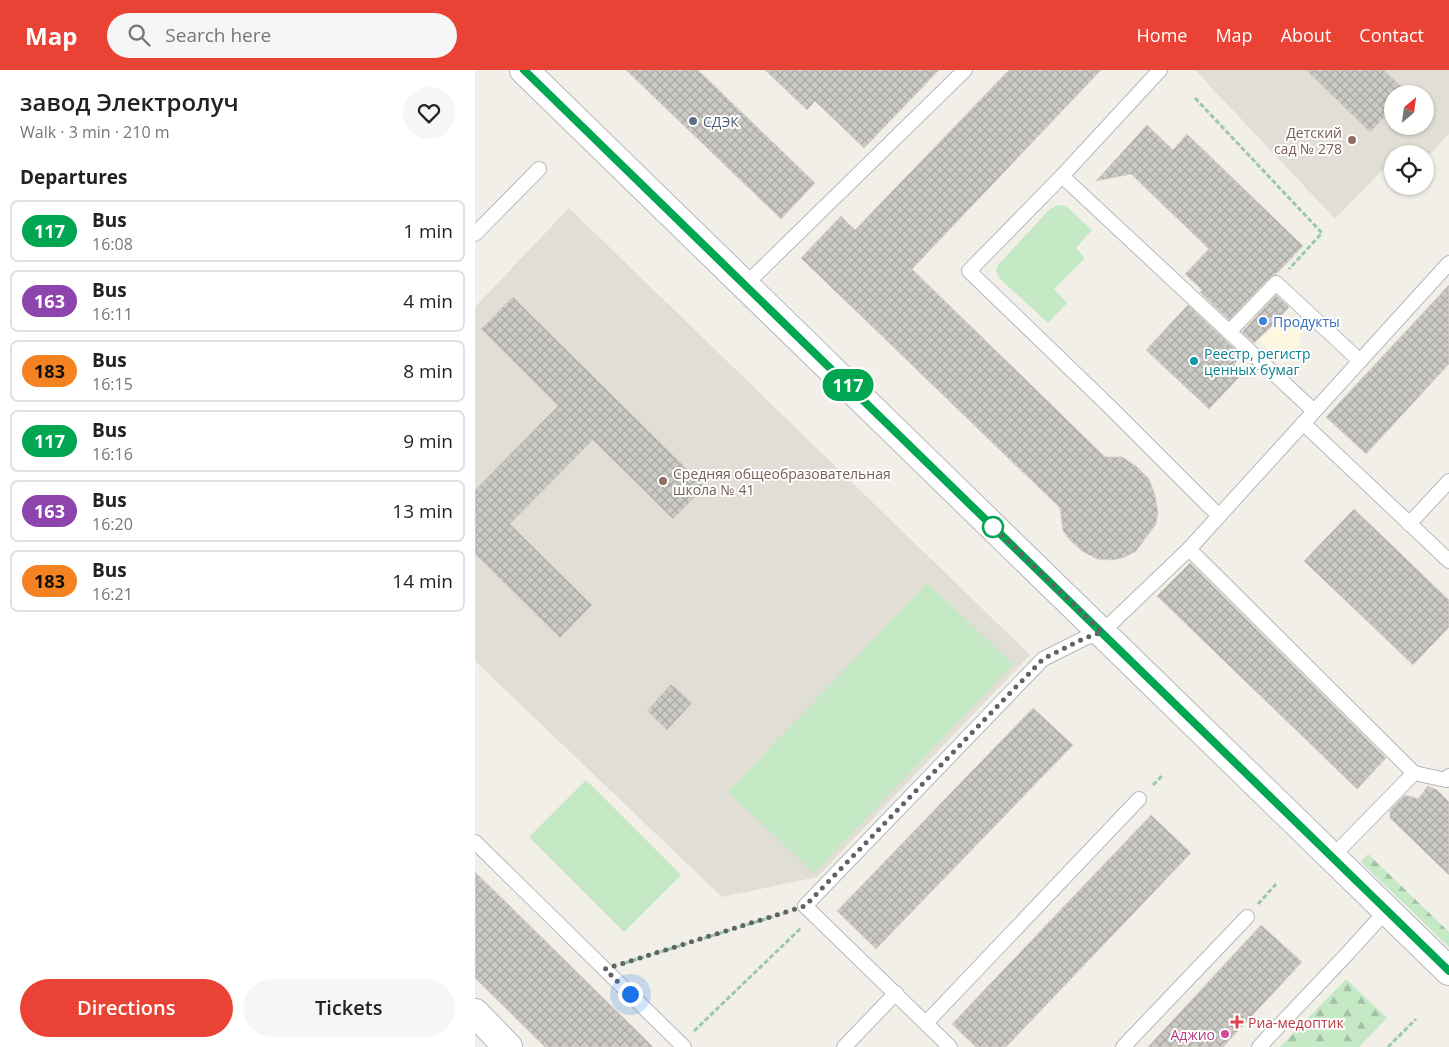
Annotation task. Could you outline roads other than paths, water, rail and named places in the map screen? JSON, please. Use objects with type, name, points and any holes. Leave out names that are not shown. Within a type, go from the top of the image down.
[{"type":"street","points":[[524,70],[1449,971]]},
{"type":"street","points":[[475,1013],[508,1047]]},
{"type":"lane","points":[[745,285],[965,70]]},
{"type":"lane","points":[[1160,70],[1062,176],[969,271],[1111,408],[1219,516]]},
{"type":"lane","points":[[475,234],[539,169]]},
{"type":"lane","points":[[1062,176],[1314,411]]},
{"type":"lane","points":[[950,1047],[810,911],[1043,659],[1085,638],[1102,632],[1189,549],[1449,263]]},
{"type":"lane","points":[[1229,332],[1275,283],[1359,361]]},
{"type":"lane","points":[[1303,423],[1449,562]]},
{"type":"lane","points":[[1409,524],[1449,482]]},
{"type":"lane","points":[[1189,549],[1415,772],[1446,780],[1449,776]]},
{"type":"lane","points":[[1333,857],[1415,772]]},
{"type":"lane","points":[[926,1023],[1139,798]]},
{"type":"lane","points":[[475,842],[682,1045]]},
{"type":"lane","points":[[1259,1047],[1387,910]]},
{"type":"lane","points":[[1123,1047],[1247,917]]},
{"type":"lane","points":[[843,1047],[896,993]]},
{"type":"place","name":"СДЭК","points":[[693,121]]},
{"type":"place","name":"Детский сад № 278","points":[[1352,140]]},
{"type":"place","name":"Продукты","points":[[1263,321]]},
{"type":"place","name":"Реестр, регистр ценных бумаг","points":[[1194,361]]},
{"type":"place","name":"Средняя общеобразовательная школа № 41","points":[[663,481]]},
{"type":"place","name":"Риа-медоптик","points":[[1237,1022]]},
{"type":"place","name":"Аджио","points":[[1225,1034]]}]
